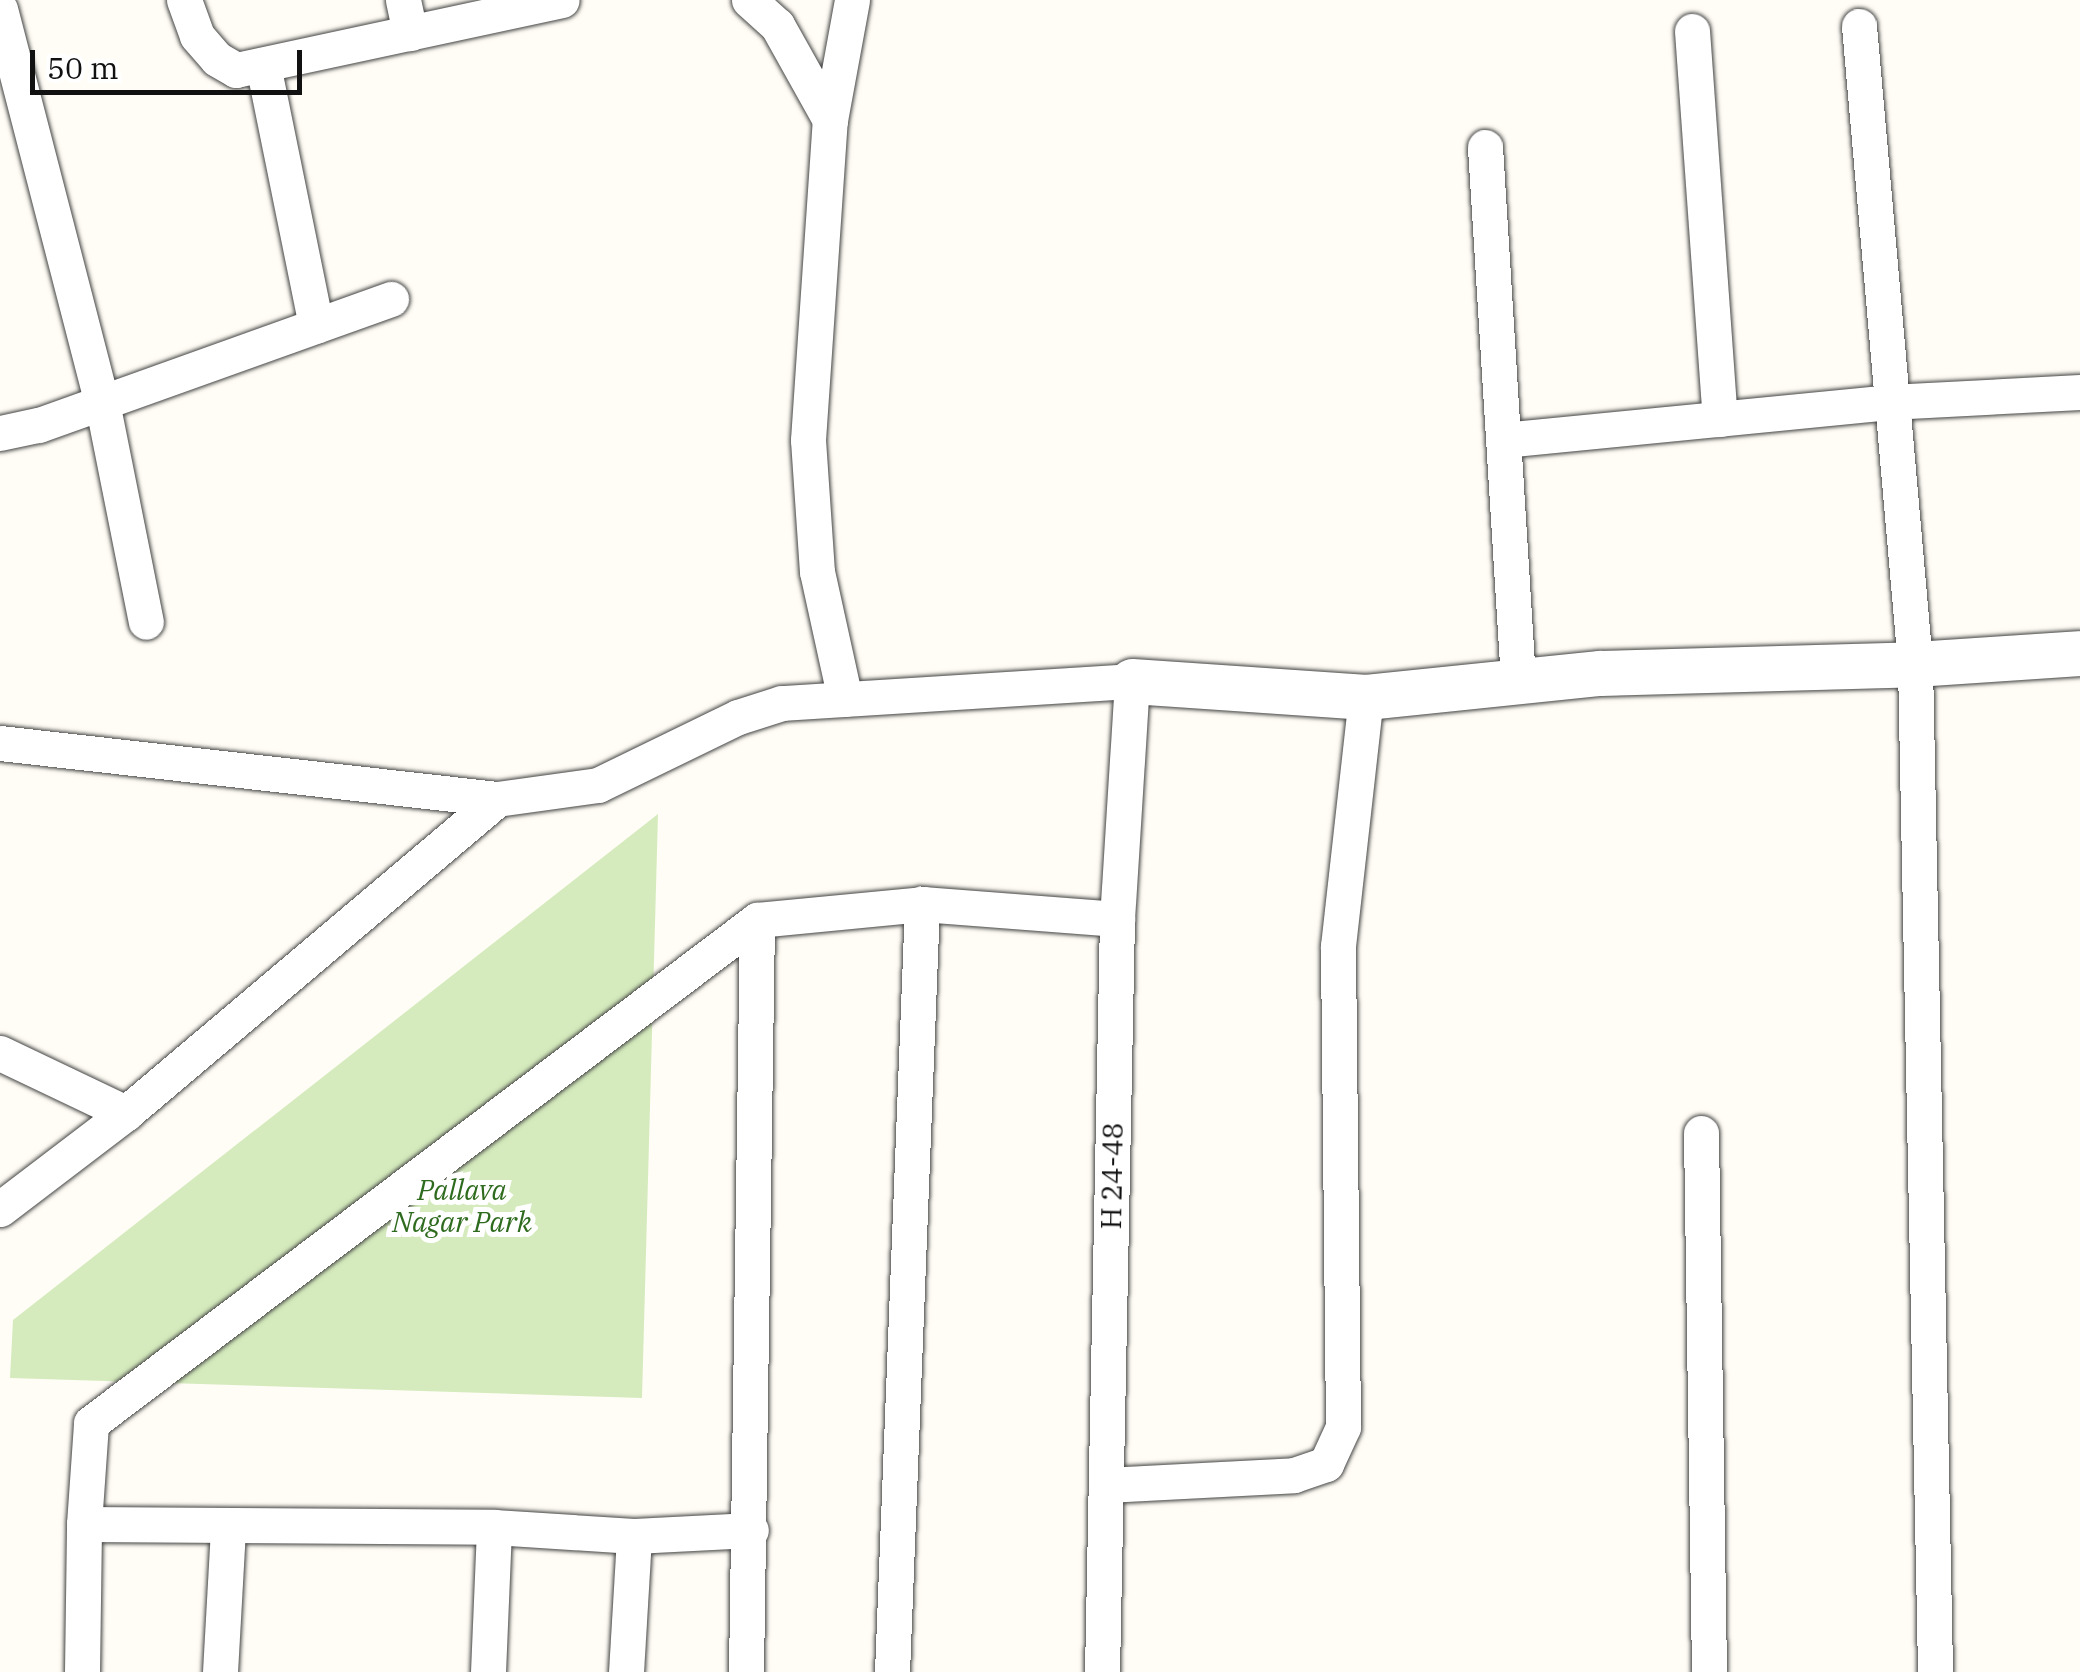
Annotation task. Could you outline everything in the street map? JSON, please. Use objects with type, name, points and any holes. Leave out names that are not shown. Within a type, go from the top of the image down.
[{"type":"street","points":[[184,0],[198,36],[217,60],[236,70],[264,65],[406,16],[562,0]]},
{"type":"street","points":[[748,0],[777,25],[830,120]]},
{"type":"street","points":[[846,699],[817,572],[808,440],[830,120],[852,0]]},
{"type":"street","points":[[0,9],[102,402],[146,622]]},
{"type":"street","points":[[1858,26],[1914,664],[1935,1672]]},
{"type":"street","points":[[1692,31],[1720,419]]},
{"type":"street","points":[[264,65],[316,326]]},
{"type":"street","points":[[1485,147],[1518,682]]},
{"type":"street","points":[[0,433],[102,402],[391,299]]},
{"type":"street","points":[[1503,440],[1889,402],[2080,392]]},
{"type":"street","points":[[0,743],[497,800],[598,785],[738,717],[782,702],[1132,681],[1366,697],[1638,672],[1914,664],[2080,653]]},
{"type":"street","name":"H 24-48","points":[[1102,1672],[1117,919],[1132,681]]},
{"type":"street","points":[[1106,1485],[1294,1475],[1326,1464],[1343,1427],[1338,946],[1366,697]]},
{"type":"street","points":[[0,1209],[126,1113],[497,800]]},
{"type":"street","points":[[82,1672],[84,1524],[91,1422],[758,920],[922,904],[1117,919]]},
{"type":"street","points":[[892,1672],[922,904]]},
{"type":"street","points":[[746,1672],[758,920]]},
{"type":"street","points":[[0,1053],[126,1113]]},
{"type":"street","points":[[1701,1133],[1708,1672]]},
{"type":"street","points":[[84,1524],[494,1527],[634,1536],[750,1530]]},
{"type":"street","points":[[488,1672],[494,1527]]},
{"type":"street","points":[[220,1672],[228,1528]]},
{"type":"street","points":[[626,1672],[634,1536]]},
{"type":"green space","name":"Pallava Nagar Park","points":[[658,814],[642,1398],[10,1378],[13,1320]]}]
